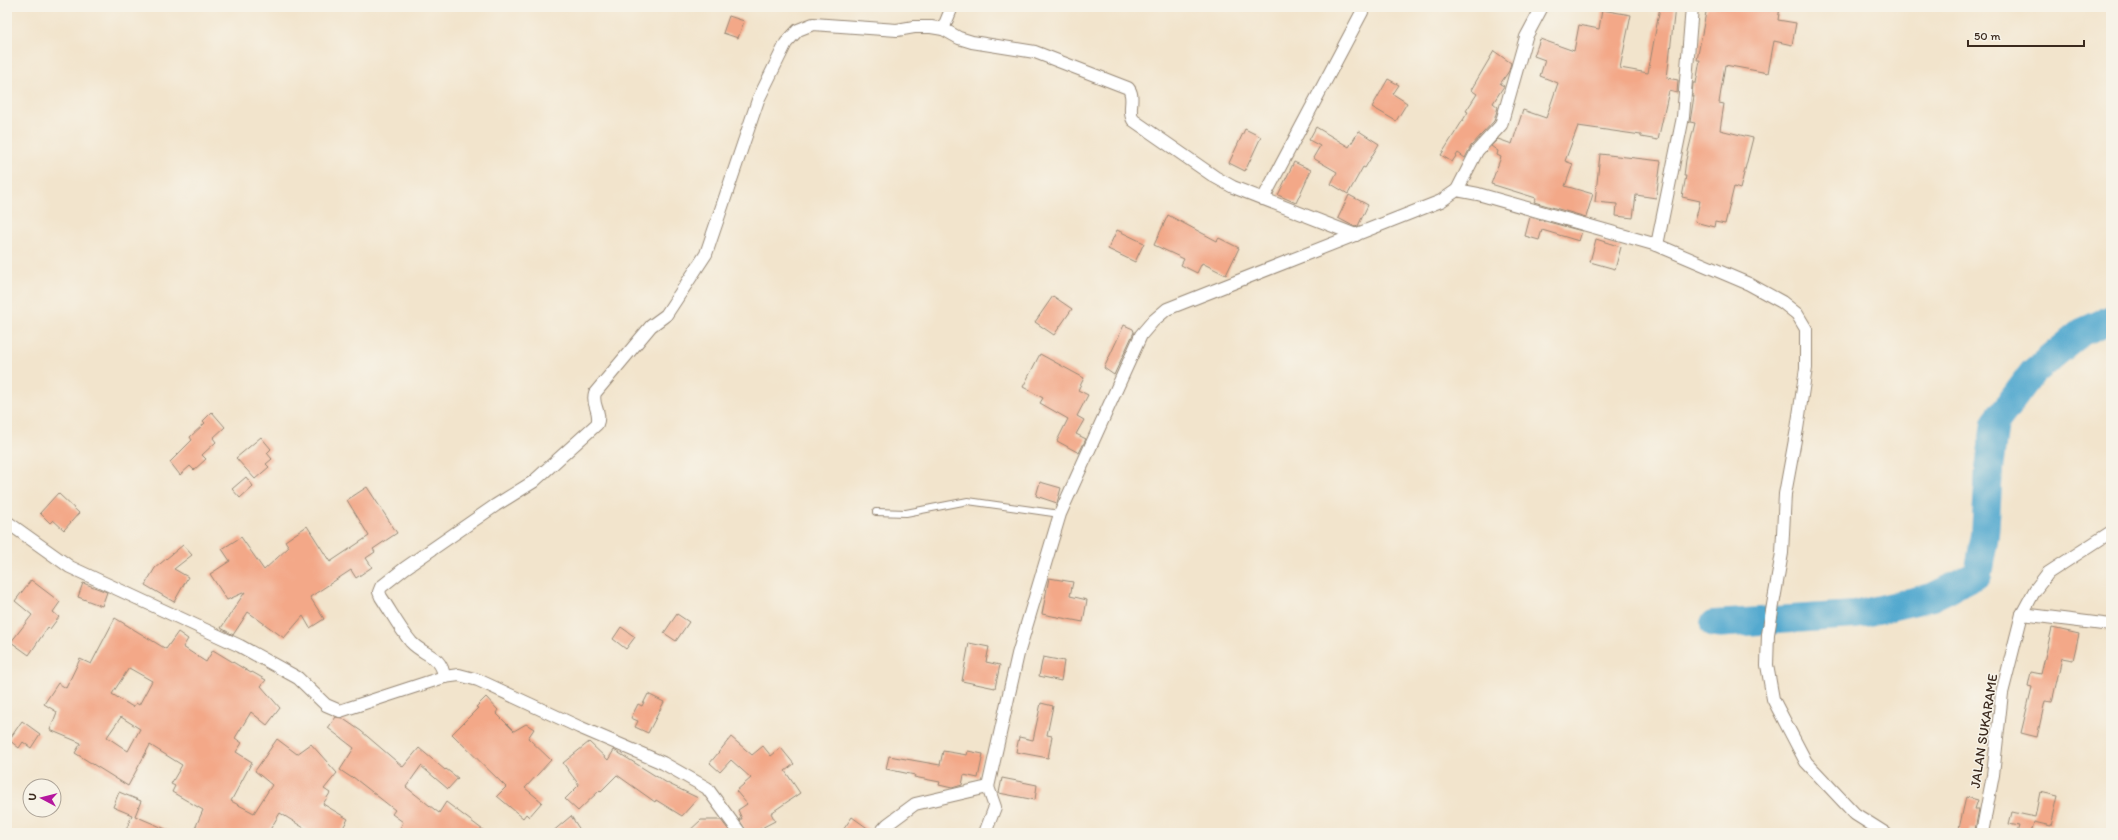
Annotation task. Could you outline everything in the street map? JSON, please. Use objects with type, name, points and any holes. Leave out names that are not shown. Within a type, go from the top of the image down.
[{"type":"street","points":[[944,29],[952,7]]},
{"type":"street","points":[[985,833],[995,807],[988,787],[1018,654],[1060,514],[1142,334],[1153,321],[1167,309],[1441,201],[1457,190],[1477,151],[1501,125],[1526,37],[1542,7]]},
{"type":"street","points":[[1657,245],[1683,116],[1692,7]]},
{"type":"street","points":[[1262,199],[1362,12]]},
{"type":"street","points":[[444,677],[444,669],[439,662],[411,642],[381,597],[380,589],[405,568],[496,505],[533,482],[597,424],[599,417],[593,401],[595,393],[651,326],[666,315],[706,254],[758,100],[792,35],[806,26],[813,24],[897,30],[924,26],[944,29],[959,38],[972,42],[1040,54],[1125,86],[1131,92],[1131,114],[1135,122],[1215,177],[1233,187],[1262,199],[1356,235]]},
{"type":"street","points":[[1457,190],[1478,194],[1657,245],[1749,284],[1769,295],[1797,314],[1806,329],[1806,368],[1798,429],[1785,494],[1782,553],[1768,634],[1767,664],[1773,699],[1806,762],[1855,814],[1885,833]]},
{"type":"street","points":[[7,522],[70,567],[240,646],[298,678],[326,705],[340,711],[444,677],[459,675],[478,680],[578,727],[663,762],[707,788],[740,833]]},
{"type":"street","name":"JALAN SUKARAME","points":[[1982,833],[1993,775],[2002,693],[2022,614],[2035,590],[2048,573],[2111,532]]},
{"type":"street","points":[[2022,614],[2111,626]]},
{"type":"street","points":[[880,833],[888,824],[915,804],[988,787]]},
{"type":"lane","points":[[876,512],[906,512],[968,501],[1060,514]]},
{"type":"building","points":[[1660,7],[1675,7],[1667,78],[1678,80],[1677,93],[1669,91],[1658,140],[1641,137],[1641,135],[1578,126],[1565,161],[1573,164],[1565,186],[1593,194],[1586,217],[1534,202],[1536,198],[1491,184],[1501,157],[1497,155],[1498,151],[1491,146],[1498,139],[1512,144],[1523,110],[1546,118],[1558,83],[1540,76],[1545,60],[1534,56],[1540,39],[1574,51],[1579,25],[1599,29],[1602,10],[1631,15],[1620,68],[1648,73]]},
{"type":"building","points":[[1707,7],[1780,7],[1778,20],[1796,23],[1792,45],[1774,41],[1768,73],[1725,65],[1719,103],[1724,104],[1720,130],[1753,138],[1740,189],[1734,187],[1725,224],[1715,222],[1714,227],[1695,222],[1700,201],[1682,197],[1686,176],[1684,176],[1686,160],[1695,123],[1690,122],[1694,96],[1692,96],[1693,83],[1696,83],[1700,60],[1697,60]]},
{"type":"building","points":[[729,16],[744,21],[738,38],[723,33]]},
{"type":"building","points":[[1494,51],[1511,63],[1509,71],[1500,84],[1504,86],[1493,103],[1498,107],[1494,121],[1471,146],[1465,158],[1458,153],[1452,162],[1441,155],[1468,112],[1466,111],[1477,94],[1471,90]]},
{"type":"building","points":[[1388,79],[1399,85],[1393,94],[1407,103],[1396,121],[1372,107]]},
{"type":"building","points":[[1316,127],[1349,147],[1359,131],[1379,144],[1365,168],[1363,167],[1348,194],[1331,184],[1337,172],[1313,158],[1320,146],[1309,140]]},
{"type":"building","points":[[1245,129],[1261,137],[1245,171],[1229,163]]},
{"type":"building","points":[[1600,154],[1661,161],[1656,198],[1636,195],[1633,218],[1616,216],[1617,204],[1595,202]]},
{"type":"building","points":[[1294,162],[1311,170],[1296,203],[1278,195]]},
{"type":"building","points":[[1349,195],[1368,205],[1358,226],[1355,227],[1338,218]]},
{"type":"building","points":[[1168,215],[1217,241],[1219,238],[1239,248],[1226,275],[1202,263],[1197,273],[1181,265],[1184,259],[1154,245]]},
{"type":"building","points":[[1530,217],[1582,231],[1579,241],[1542,230],[1539,240],[1525,236]]},
{"type":"building","points":[[1117,230],[1144,243],[1135,262],[1108,249]]},
{"type":"building","points":[[1596,239],[1621,247],[1615,269],[1590,262]]},
{"type":"building","points":[[1053,296],[1072,309],[1054,335],[1035,322]]},
{"type":"building","points":[[1124,325],[1133,329],[1134,332],[1114,375],[1104,368]]},
{"type":"building","points":[[1040,354],[1084,378],[1078,390],[1088,395],[1077,416],[1084,420],[1076,434],[1086,439],[1079,453],[1057,441],[1068,419],[1040,403],[1043,398],[1023,387]]},
{"type":"building","points":[[212,412],[225,427],[213,438],[216,442],[202,455],[206,459],[194,470],[190,466],[180,475],[170,462],[192,440],[190,437],[205,423],[203,421]]},
{"type":"building","points":[[261,437],[271,449],[267,453],[272,459],[266,464],[269,467],[255,479],[236,458]]},
{"type":"building","points":[[246,477],[253,486],[240,498],[232,489]]},
{"type":"building","points":[[1040,482],[1061,488],[1057,503],[1036,496]]},
{"type":"building","points":[[367,487],[397,533],[373,549],[375,552],[366,558],[372,567],[356,578],[351,570],[310,597],[324,619],[310,628],[303,616],[284,638],[248,612],[233,635],[221,628],[245,592],[227,600],[210,574],[230,561],[222,549],[241,537],[264,570],[289,547],[285,541],[307,526],[330,562],[369,536],[347,500]]},
{"type":"building","points":[[58,493],[79,513],[64,530],[53,520],[50,523],[40,513]]},
{"type":"building","points":[[183,545],[192,555],[174,569],[188,577],[174,602],[145,585],[155,568]]},
{"type":"building","points":[[1049,578],[1073,582],[1070,596],[1087,600],[1083,622],[1042,614]]},
{"type":"building","points":[[31,580],[60,602],[53,612],[59,617],[50,629],[48,627],[29,655],[11,642],[32,615],[15,601]]},
{"type":"building","points":[[83,583],[107,592],[102,606],[78,597]]},
{"type":"building","points":[[677,614],[689,622],[676,641],[664,633]]},
{"type":"building","points":[[115,618],[166,649],[178,632],[188,639],[183,647],[206,662],[213,650],[251,673],[252,672],[266,680],[261,686],[280,708],[267,725],[251,712],[235,738],[242,743],[236,752],[252,762],[231,801],[254,813],[272,785],[255,771],[277,739],[297,754],[311,744],[337,773],[324,789],[330,793],[323,804],[348,819],[340,833],[312,833],[280,813],[268,833],[193,833],[203,810],[172,792],[175,786],[171,784],[182,765],[150,745],[128,786],[75,753],[81,743],[50,730],[57,712],[44,704],[58,683],[66,688],[80,659],[91,664]],"holes":[[[129,668],[152,681],[139,705],[136,703],[133,707],[112,694]],[[121,717],[140,729],[128,751],[107,737]]]},
{"type":"building","points":[[621,627],[635,637],[626,649],[613,639]]},
{"type":"building","points":[[2052,628],[2079,634],[2073,660],[2062,658],[2052,702],[2045,701],[2037,737],[2021,733],[2032,687],[2028,686],[2031,672],[2041,674]]},
{"type":"building","points":[[969,643],[989,647],[986,662],[1000,665],[995,688],[962,681]]},
{"type":"building","points":[[1043,657],[1064,661],[1061,681],[1039,676]]},
{"type":"building","points":[[648,694],[664,702],[648,733],[635,727],[638,721],[631,718],[638,704],[642,706]]},
{"type":"building","points":[[486,697],[498,710],[496,713],[514,731],[526,724],[534,729],[528,738],[551,760],[525,788],[542,802],[529,817],[526,814],[523,818],[497,796],[506,787],[452,734],[478,708],[476,707]]},
{"type":"building","points":[[1041,703],[1053,706],[1047,735],[1052,736],[1048,758],[1016,752],[1019,737],[1033,740]]},
{"type":"building","points":[[336,717],[342,718],[361,731],[403,767],[419,748],[445,770],[446,769],[458,778],[448,789],[421,766],[406,787],[439,813],[446,802],[487,833],[398,833],[403,822],[392,814],[395,810],[353,777],[352,778],[340,770],[354,748],[328,728]]},
{"type":"building","points":[[22,721],[40,734],[31,748],[23,742],[19,748],[9,740]]},
{"type":"building","points":[[731,737],[752,755],[763,746],[771,756],[781,748],[794,764],[785,771],[800,793],[771,813],[775,821],[752,833],[747,833],[739,819],[742,819],[738,810],[747,804],[736,791],[751,778],[731,760],[720,772],[710,763]]},
{"type":"building","points":[[589,742],[608,760],[614,750],[667,783],[698,798],[682,816],[656,800],[655,802],[617,775],[578,811],[565,799],[579,785],[563,763]]},
{"type":"building","points":[[943,751],[967,755],[968,751],[983,754],[978,778],[964,775],[962,785],[952,788],[939,785],[940,782],[914,777],[915,775],[886,769],[889,756],[940,765]]},
{"type":"building","points":[[1002,778],[1037,785],[1035,800],[999,793]]},
{"type":"building","points":[[119,792],[141,801],[135,816],[175,833],[125,833],[132,815],[113,807]]},
{"type":"building","points":[[2040,792],[2058,796],[2051,826],[2034,822],[2031,833],[2017,833],[2019,826],[2009,824],[2012,812],[2035,817]]},
{"type":"building","points":[[1966,797],[1978,800],[1975,809],[1979,809],[1975,830],[1971,829],[1970,833],[1958,833]]},
{"type":"building","points":[[571,816],[582,833],[551,833]]},
{"type":"building","points":[[852,817],[873,832],[873,833],[841,833]]},
{"type":"building","points":[[701,820],[721,820],[731,833],[687,833]]},
{"type":"waterway","points":[[1714,624],[1855,615],[1932,597],[1978,574],[1985,535],[1989,469],[1995,423],[2033,372],[2082,332],[2111,319]]}]
